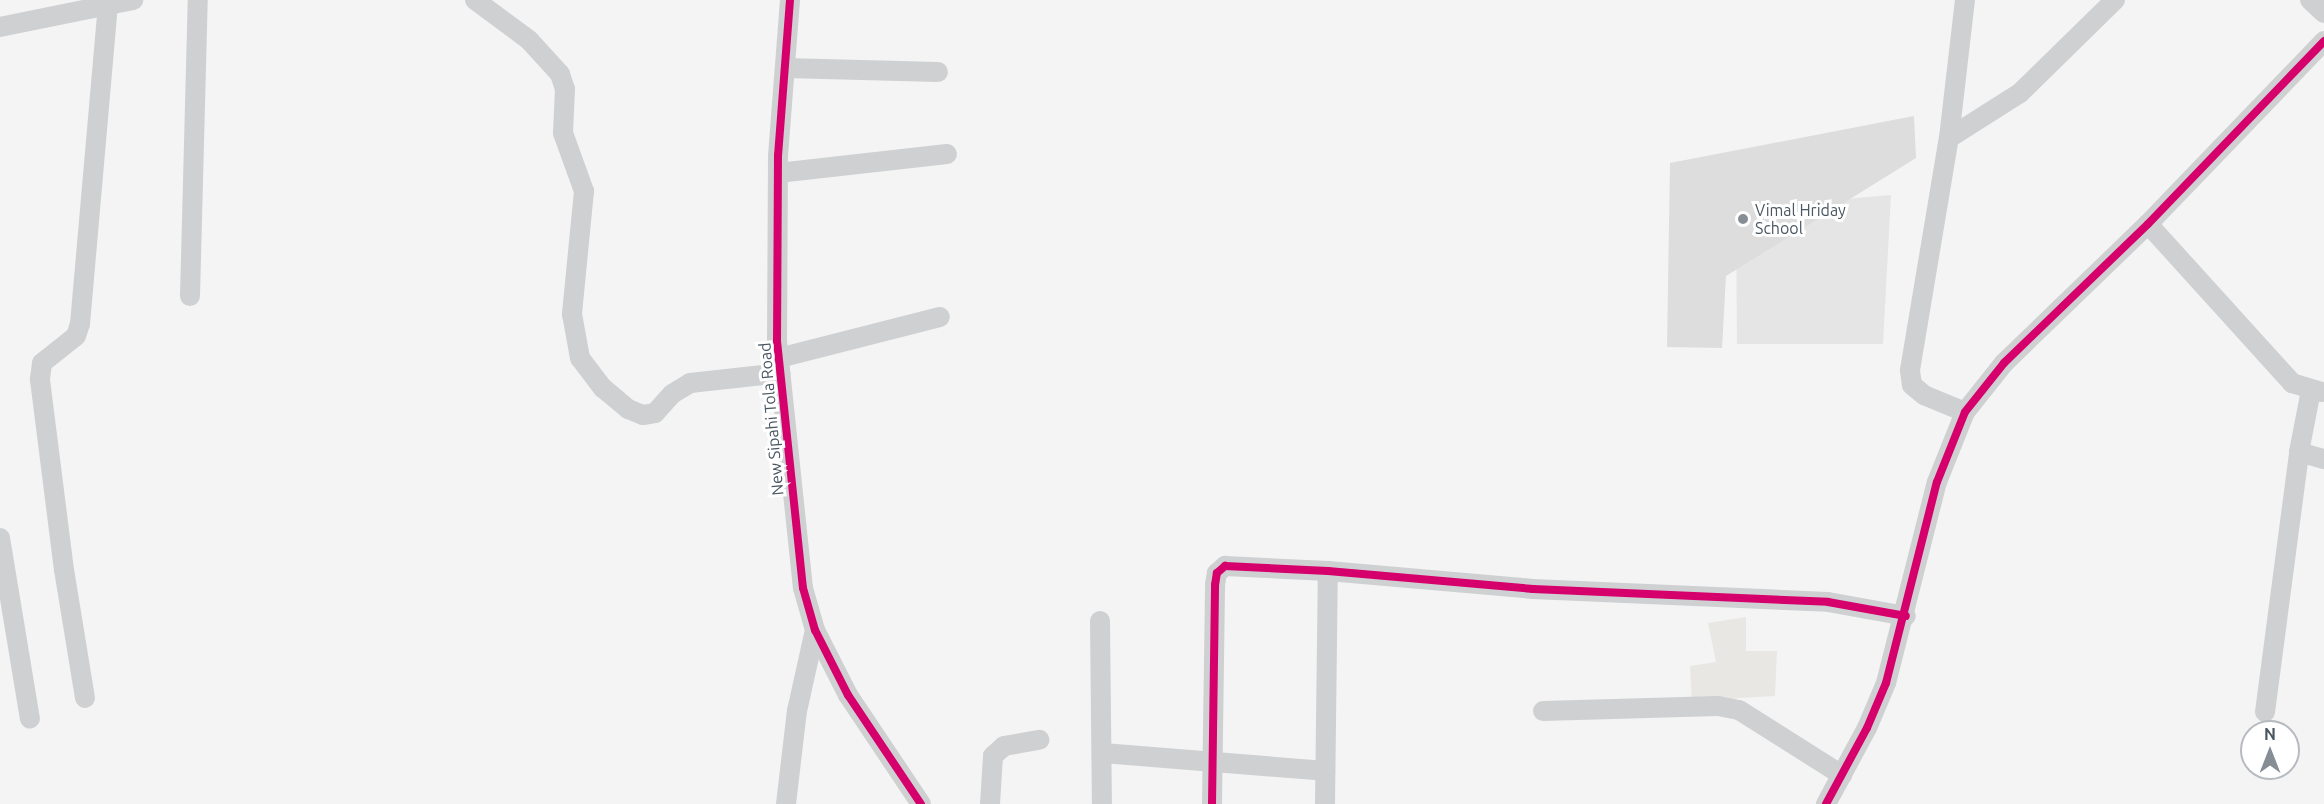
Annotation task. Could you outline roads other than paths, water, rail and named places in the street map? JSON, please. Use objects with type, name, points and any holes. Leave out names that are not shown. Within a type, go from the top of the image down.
[{"type":"street","points":[[0,27],[133,0]]},
{"type":"street","points":[[190,296],[198,0]]},
{"type":"street","points":[[475,0],[529,40],[560,74],[565,89],[563,133],[584,191],[572,314],[580,358],[603,388],[628,409],[643,414],[655,413],[672,394],[690,383],[779,365],[940,317]]},
{"type":"street","name":"New Sipahi Tola Road","points":[[790,0],[778,173],[779,365],[794,527],[803,588],[815,630],[848,695],[921,804]]},
{"type":"street","points":[[1965,0],[1949,138],[1910,370],[1912,385],[1924,395],[1965,412]]},
{"type":"street","points":[[1949,138],[2020,93],[2115,0]]},
{"type":"street","points":[[2310,0],[2324,14]]},
{"type":"street","points":[[85,698],[40,379],[42,363],[76,336],[80,324],[108,6]]},
{"type":"street","points":[[1826,804],[1886,684],[1906,616],[1938,482],[1965,412],[2004,363],[2148,224],[2324,41]]},
{"type":"street","points":[[785,68],[939,72]]},
{"type":"street","points":[[778,173],[947,154]]},
{"type":"street","points":[[2148,224],[2292,383],[2318,391],[2299,452],[2265,712]]},
{"type":"street","points":[[2299,452],[2324,459]]},
{"type":"street","points":[[0,538],[30,719]]},
{"type":"street","points":[[1212,804],[1216,573],[1225,566],[1328,571],[1533,589],[1828,602],[1906,616]]},
{"type":"street","points":[[1325,804],[1328,571]]},
{"type":"street","points":[[1100,621],[1102,804]]},
{"type":"street","points":[[786,804],[797,711],[815,630]]},
{"type":"street","points":[[1543,711],[1718,706],[1739,710],[1842,775]]},
{"type":"street","points":[[990,804],[993,756],[1004,746],[1039,740]]},
{"type":"street","points":[[1103,753],[1325,771]]},
{"type":"place","name":"Vimal Hriday School","points":[[1743,219]]}]
